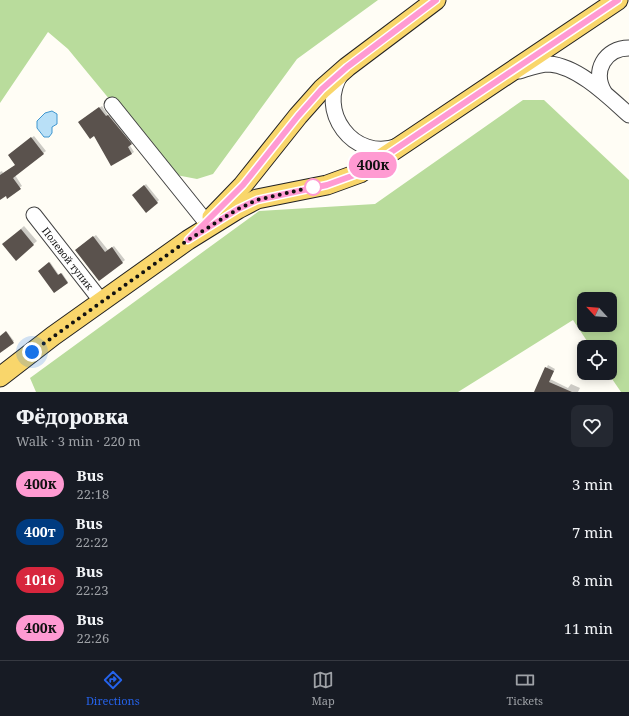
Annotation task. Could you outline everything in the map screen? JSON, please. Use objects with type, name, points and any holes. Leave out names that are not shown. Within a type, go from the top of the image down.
[{"type":"main road","points":[[188,240],[243,185],[298,116],[322,89],[347,67],[436,0]]},
{"type":"main road","points":[[0,377],[188,240],[238,209],[257,200],[327,185],[360,173],[407,143],[618,0]]},
{"type":"street","points":[[604,92],[599,76],[604,60],[613,52],[629,48]]},
{"type":"street","points":[[509,74],[537,65],[550,64],[572,71],[604,92],[629,115]]},
{"type":"street","points":[[347,67],[337,81],[333,97],[335,114],[342,129],[354,141],[369,148],[386,149],[407,143]]},
{"type":"street","points":[[112,105],[206,222]]},
{"type":"street","name":"Полевой тупик","points":[[34,215],[102,302]]},
{"type":"green space","points":[[0,0],[378,0],[297,59],[213,174],[197,179],[171,174],[68,49],[48,32],[0,103]]},
{"type":"green space","points":[[523,100],[544,100],[629,180],[629,392],[621,392],[613,380],[617,380],[617,340],[586,340],[581,332],[617,332],[617,292],[577,292],[577,326],[573,320],[458,392],[36,392],[30,378],[259,211],[375,204]]},
{"type":"water","points":[[52,111],[57,114],[57,124],[52,127],[52,133],[49,137],[44,137],[37,128],[37,121],[45,113]]},
{"type":"building","points":[[99,107],[106,116],[108,115],[132,144],[128,147],[132,154],[111,166],[94,136],[90,139],[78,122]]},
{"type":"building","points":[[31,137],[44,154],[13,178],[21,189],[7,199],[6,196],[0,200],[0,175],[15,165],[8,155]]},
{"type":"building","points":[[144,185],[158,203],[146,213],[132,195]]},
{"type":"building","points":[[21,229],[34,245],[16,261],[2,244]]},
{"type":"building","points":[[93,236],[105,252],[112,247],[123,263],[99,281],[75,250]]},
{"type":"building","points":[[49,262],[58,275],[61,273],[68,283],[54,293],[38,271]]},
{"type":"building","points":[[6,331],[14,343],[0,353],[0,336]]},
{"type":"building","points":[[545,367],[554,371],[549,382],[572,392],[534,392]]},
{"type":"bus line","name":"400к","points":[[436,0],[347,67],[322,89],[298,116],[243,185],[188,240],[238,209],[257,200],[278,194],[327,185],[360,173],[407,143],[618,0]]},
{"type":"route","points":[[32,352],[188,240],[238,209],[257,200],[313,187]]}]
